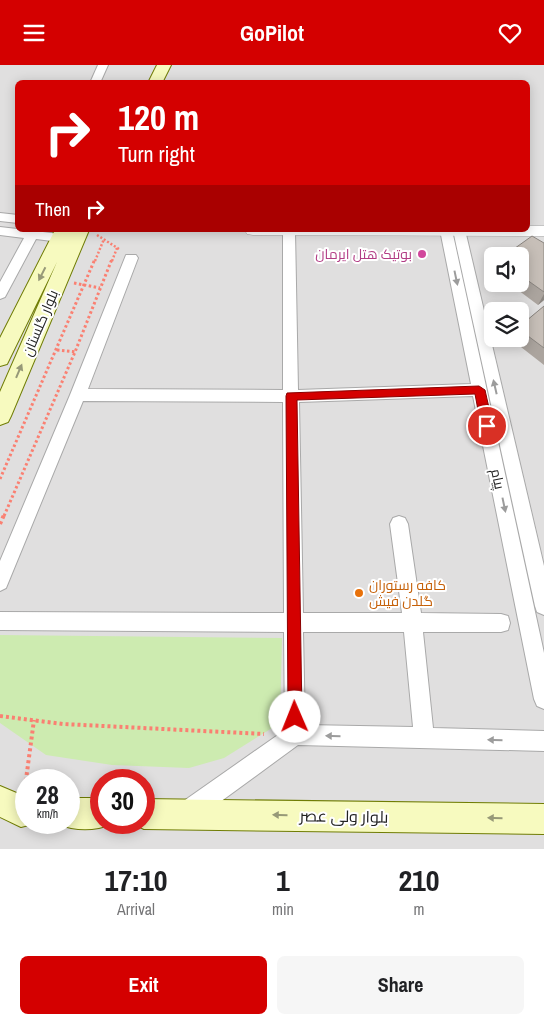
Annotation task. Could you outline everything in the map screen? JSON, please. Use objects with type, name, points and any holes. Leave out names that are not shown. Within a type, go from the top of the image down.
[{"type":"main road","points":[[156,80],[164,65]]},
{"type":"main road","name":"بلوار گلستان","points":[[0,416],[79,232]]},
{"type":"main road","name":"بلوار گلستان","points":[[0,358],[62,234]]},
{"type":"main road","name":"بلوار ولی عصر","points":[[155,814],[544,819]]},
{"type":"street","points":[[96,80],[103,65]]},
{"type":"street","points":[[0,217],[15,219]]},
{"type":"street","points":[[0,231],[32,235],[62,234]]},
{"type":"street","points":[[530,231],[544,231]]},
{"type":"street","points":[[289,232],[295,735]]},
{"type":"street","name":"پیام","points":[[446,232],[544,699]]},
{"type":"street","name":"پیام","points":[[460,232],[538,551],[544,606]]},
{"type":"street","points":[[0,294],[32,235]]},
{"type":"street","points":[[0,582],[78,395],[130,258]]},
{"type":"street","points":[[78,395],[291,396],[479,390]]},
{"type":"street","points":[[399,524],[413,623],[424,738]]},
{"type":"street","points":[[514,552],[538,551]]},
{"type":"street","points":[[0,621],[501,623]]},
{"type":"street","points":[[184,814],[295,735],[544,741]]},
{"type":"path","points":[[93,232],[130,258]]},
{"type":"path","points":[[0,479],[104,239]]},
{"type":"path","points":[[0,524],[75,352],[117,248]]},
{"type":"path","points":[[58,281],[118,292]]},
{"type":"path","points":[[56,350],[94,354]]},
{"type":"path","points":[[0,716],[63,724],[295,735]]},
{"type":"path","points":[[24,769],[34,720]]},
{"type":"shaded area","points":[[0,65],[544,65],[544,849],[0,849]]},
{"type":"green space","points":[[0,635],[282,638],[280,723],[224,758],[189,768],[112,765],[46,755],[0,723]]},
{"type":"building","points":[[532,236],[544,243],[544,292],[529,281],[529,247],[517,247]]},
{"type":"building","points":[[544,306],[544,348],[529,337],[529,318]]},
{"type":"place","name":"بوتیک هتل ایرمان","points":[[422,254]]},
{"type":"place","name":"کافه رستوران گلدن فیش","points":[[359,593]]},
{"type":"route","points":[[295,717],[291,396],[479,390],[487,426]]}]
